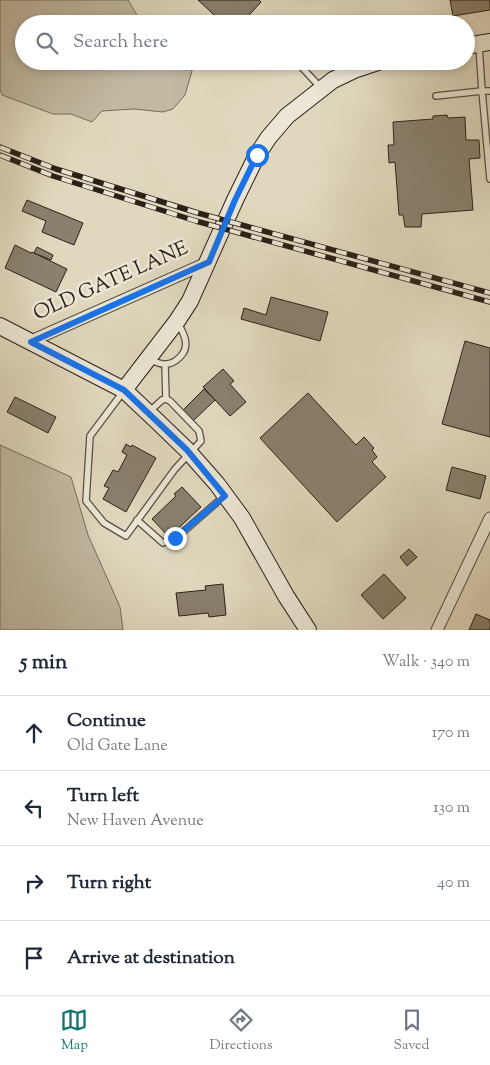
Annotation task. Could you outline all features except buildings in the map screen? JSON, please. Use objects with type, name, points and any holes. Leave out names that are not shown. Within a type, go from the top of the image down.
[{"type":"main road","name":"OLD GATE LANE","points":[[124,390],[190,302],[257,155],[287,116],[332,80],[354,70]]},
{"type":"main road","points":[[0,326],[124,390],[148,412],[189,453],[242,518],[286,596],[308,630]]},
{"type":"street","name":"OLD GATE LANE","points":[[31,342],[209,262]]},
{"type":"street","points":[[437,630],[490,518]]},
{"type":"lane","points":[[478,44],[490,179]]},
{"type":"lane","points":[[303,70],[321,88]]},
{"type":"lane","points":[[436,96],[490,90]]},
{"type":"lane","points":[[148,359],[166,365],[176,361],[183,354],[187,344],[177,321]]},
{"type":"lane","points":[[124,390],[90,436],[86,501],[104,523],[126,536],[175,469],[201,441],[201,435],[166,398],[166,365]]},
{"type":"lane","points":[[148,412],[166,398]]},
{"type":"lane","points":[[137,520],[163,543],[181,534],[225,496]]},
{"type":"shaded area","points":[[0,0],[128,0],[137,15],[15,15],[15,70],[192,71],[185,95],[173,109],[163,112],[134,109],[102,111],[92,122],[71,114],[53,114],[2,95],[0,89]]},
{"type":"shaded area","points":[[0,445],[71,477],[88,535],[120,607],[123,630],[0,630]]},
{"type":"railway","points":[[0,147],[56,169],[198,213],[490,293]]},
{"type":"railway","points":[[0,155],[53,176],[196,221],[490,302]]},
{"type":"route","points":[[175,538],[192,526],[225,496],[217,484],[187,450],[124,390],[31,342],[209,262],[235,200],[257,155]]}]
